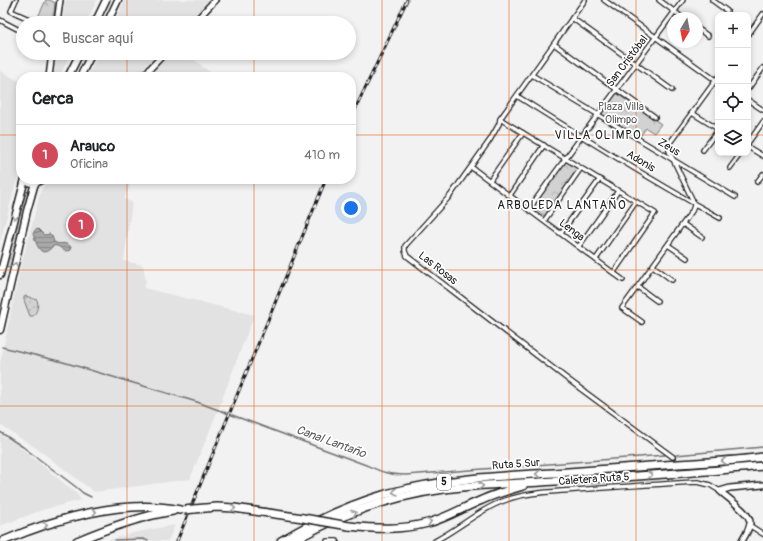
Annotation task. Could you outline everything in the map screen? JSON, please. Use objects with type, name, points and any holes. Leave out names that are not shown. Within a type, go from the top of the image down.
[{"type":"highway","name":"Ruta 5 Sur","points":[[281,541],[314,522],[352,506],[390,493],[427,485],[508,476],[763,457]]},
{"type":"highway","name":"Ruta 5 Sur","points":[[293,541],[342,517],[369,507],[412,495],[443,489],[763,466]]},
{"type":"highway","points":[[77,541],[102,531],[151,516],[182,510],[217,507],[234,508],[349,526],[386,529],[401,528],[420,525],[447,516],[492,496],[541,482]]},
{"type":"highway","points":[[3,541],[54,522],[101,511],[154,507],[182,510]]},
{"type":"main road","points":[[98,16],[106,0]]},
{"type":"main road","points":[[110,16],[118,0]]},
{"type":"main road","points":[[70,72],[76,60]]},
{"type":"main road","points":[[82,72],[88,60]]},
{"type":"main road","points":[[12,279],[0,276],[24,184]]},
{"type":"main road","points":[[0,330],[34,184]]},
{"type":"street","points":[[16,0],[11,11],[22,16]]},
{"type":"street","points":[[58,16],[60,0]]},
{"type":"street","points":[[200,16],[215,0]]},
{"type":"street","name":"Las Rosas","points":[[585,0],[500,119],[495,133],[471,167],[450,196],[405,246],[405,251],[407,256],[560,374],[673,457]]},
{"type":"street","points":[[604,0],[715,79]]},
{"type":"street","points":[[659,0],[675,12]]},
{"type":"street","name":"San Cristóbal","points":[[675,12],[683,0]]},
{"type":"street","points":[[712,0],[727,11]]},
{"type":"street","points":[[751,31],[763,15]]},
{"type":"street","points":[[572,18],[672,90]]},
{"type":"street","points":[[0,20],[16,28]]},
{"type":"street","name":"San Cristóbal","points":[[529,209],[565,158],[667,23]]},
{"type":"street","points":[[703,32],[708,36]]},
{"type":"street","points":[[554,44],[655,117]]},
{"type":"street","points":[[50,72],[51,60]]},
{"type":"street","points":[[147,72],[158,60]]},
{"type":"street","points":[[751,85],[763,68]]},
{"type":"street","name":"Zeus","points":[[532,75],[735,197]]},
{"type":"street","points":[[642,322],[622,308],[692,211],[694,204],[669,151],[669,144],[715,83]]},
{"type":"street","name":"Adonis","points":[[517,96],[694,204],[720,218]]},
{"type":"street","points":[[751,102],[763,110]]},
{"type":"street","points":[[692,113],[715,127]]},
{"type":"street","points":[[500,119],[655,213],[614,272]]},
{"type":"street","points":[[751,139],[763,122]]},
{"type":"street","points":[[490,180],[524,133]]},
{"type":"street","points":[[703,150],[715,133]]},
{"type":"street","points":[[510,195],[544,145]]},
{"type":"street","points":[[751,149],[763,156]]},
{"type":"street","points":[[730,168],[739,156]]},
{"type":"street","name":"Lenga","points":[[471,167],[623,280]]},
{"type":"street","points":[[544,221],[581,168]]},
{"type":"street","points":[[757,182],[763,174]]},
{"type":"street","points":[[561,233],[600,179]]},
{"type":"street","points":[[579,246],[618,191]]},
{"type":"street","points":[[596,259],[636,202]]},
{"type":"street","points":[[683,224],[702,237]]},
{"type":"street","points":[[668,245],[687,258]]},
{"type":"street","points":[[653,266],[672,280]]},
{"type":"street","points":[[638,287],[657,301]]},
{"type":"street","name":"Caletera Ruta 5","points":[[435,541],[450,533],[492,505],[513,497],[698,482],[710,485],[720,491]]},
{"type":"street","points":[[720,491],[730,488],[763,485]]},
{"type":"street","points":[[720,491],[746,513],[750,519],[742,541]]},
{"type":"street","points":[[749,525],[763,534]]},
{"type":"street","points":[[327,541],[337,541]]},
{"type":"shaded area","points":[[65,0],[97,0],[89,16],[63,16]]},
{"type":"shaded area","points":[[125,0],[210,0],[195,16],[117,16]]},
{"type":"shaded area","points":[[56,60],[68,60],[62,72],[55,72]]},
{"type":"shaded area","points":[[96,60],[195,60],[210,72],[90,72]]},
{"type":"shaded area","points":[[0,71],[16,79],[16,183],[0,242]]},
{"type":"shaded area","points":[[45,184],[131,184],[124,199],[132,202],[124,261],[143,265],[146,282],[144,288],[254,315],[190,479],[94,492],[39,450],[0,425],[0,363],[20,269],[41,190]]},
{"type":"shaded area","points":[[38,229],[44,235],[50,234],[54,242],[69,245],[71,247],[70,250],[65,251],[58,246],[53,246],[45,252],[42,251],[33,234],[35,230]]},
{"type":"shaded area","points":[[0,435],[15,443],[76,493],[81,500],[42,510],[0,526]]},
{"type":"shaded area","points":[[175,525],[168,541],[106,541],[137,532]]},
{"type":"green space","points":[[46,0],[50,0],[55,3],[54,16],[38,16]]},
{"type":"green space","name":"Plaza Villa Olimpo","points":[[616,93],[661,124],[654,133],[646,128],[639,138],[600,115]]},
{"type":"green space","points":[[565,160],[578,168],[546,217],[532,207]]},
{"type":"green space","points":[[27,191],[28,194],[11,265],[7,268],[6,266],[14,231],[25,192]]},
{"type":"green space","points":[[26,296],[37,300],[38,304],[36,313],[33,316],[30,316],[24,300],[24,297]]},
{"type":"waterway","name":"Canal Lantaño","points":[[2,347],[63,362],[197,402],[390,474],[406,475],[665,455]]},
{"type":"waterway","points":[[0,432],[23,447],[83,493],[91,497]]},
{"type":"waterway","name":"Canal Lantaño","points":[[676,455],[763,447]]},
{"type":"waterway","points":[[115,540],[143,539],[148,541]]},
{"type":"railway","points":[[356,107],[407,0]]},
{"type":"railway","points":[[177,541],[324,184]]},
{"type":"place","name":"Arauco","points":[[81,225]]},
{"type":"district","name":"VILLA OLIMPO","points":[[598,135]]},
{"type":"district","name":"ARBOLEDA LANTAÑO","points":[[562,205]]}]
